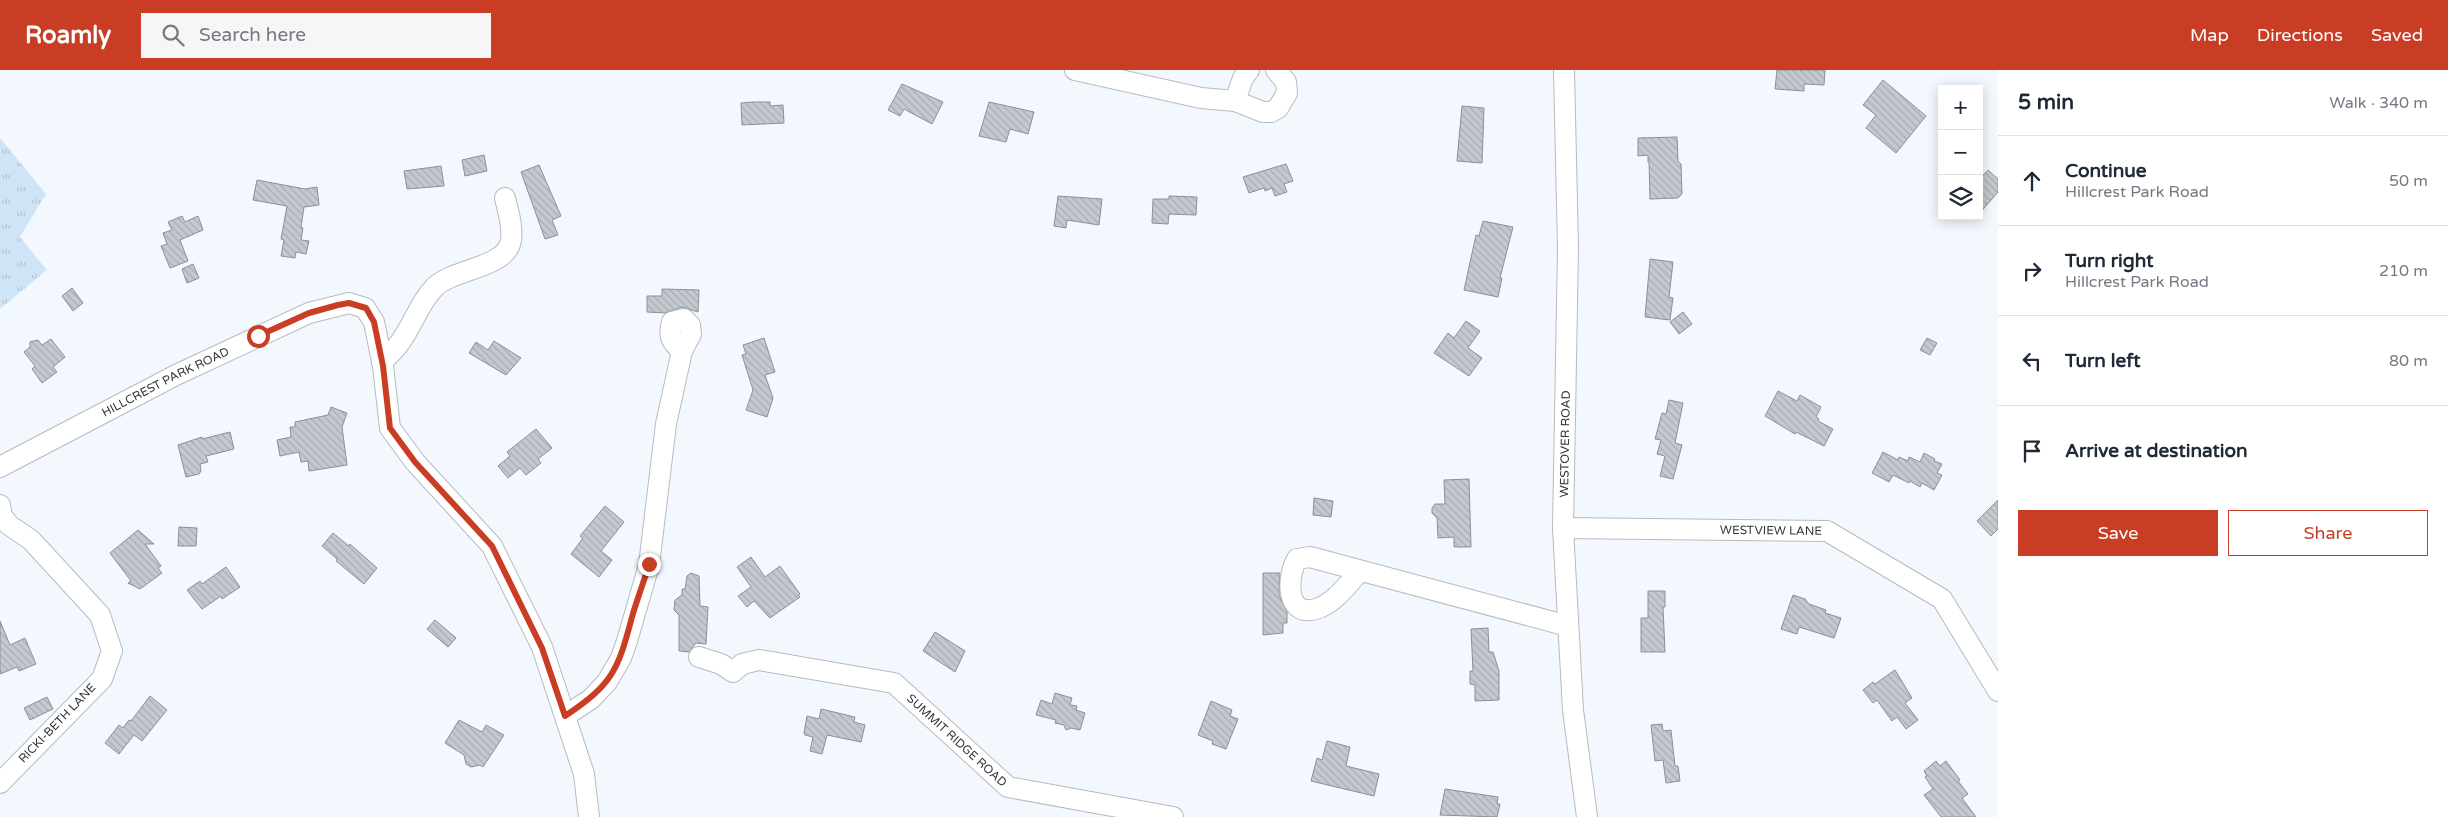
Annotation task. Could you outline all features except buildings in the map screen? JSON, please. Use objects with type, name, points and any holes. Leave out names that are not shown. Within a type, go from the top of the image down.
[{"type":"street","points":[[1075,70],[1201,98],[1235,101],[1263,112],[1271,112],[1278,108],[1287,93],[1286,82],[1276,70]]},
{"type":"street","points":[[1235,101],[1243,78],[1249,70]]},
{"type":"street","name":"WESTOVER ROAD","points":[[1564,70],[1568,248],[1563,528],[1573,710],[1587,817]]},
{"type":"street","points":[[382,362],[399,344],[432,289],[444,279],[500,258],[508,248],[511,240],[511,225],[505,198]]},
{"type":"street","name":"HILLCREST PARK ROAD","points":[[0,467],[176,375],[309,313],[349,303],[366,308],[374,322],[382,362],[390,428],[415,462],[492,546],[542,648],[584,774],[589,817]]},
{"type":"street","points":[[565,716],[591,699],[607,682],[621,658],[627,641],[649,564],[666,424],[682,350]]},
{"type":"street","name":"RICKI-BETH LANE","points":[[0,506],[2,516],[9,525],[31,540],[100,615],[112,651],[102,678],[0,783]]},
{"type":"street","name":"WESTVIEW LANE","points":[[1563,528],[1827,531],[1942,599],[1998,691]]},
{"type":"street","points":[[1360,571],[1568,626]]},
{"type":"street","name":"SUMMIT RIDGE ROAD","points":[[699,657],[721,664],[733,672],[750,661],[802,666],[894,683],[1008,787],[1102,811],[1173,817]]},
{"type":"green space","points":[[0,138],[46,194],[20,237],[47,270],[0,309]]},
{"type":"route","points":[[258,336],[309,313],[338,305],[349,303],[366,308],[374,322],[383,366],[390,428],[415,462],[492,546],[542,648],[565,716],[591,699],[607,682],[621,658],[649,564]]}]
